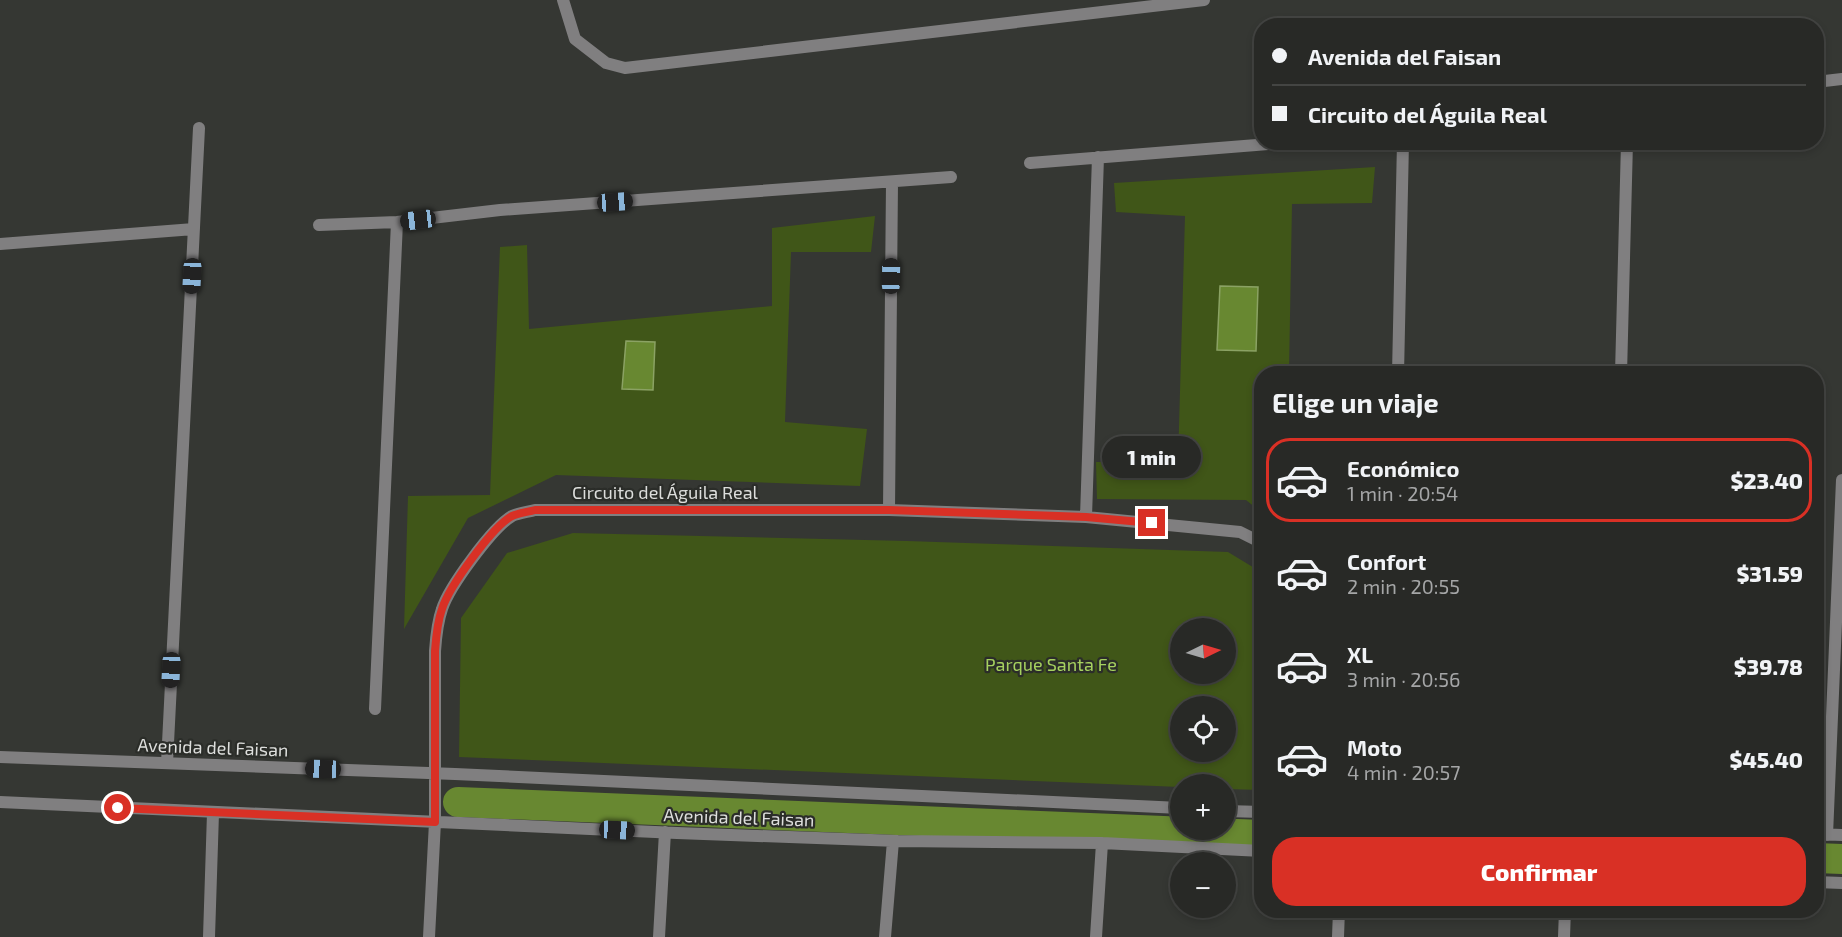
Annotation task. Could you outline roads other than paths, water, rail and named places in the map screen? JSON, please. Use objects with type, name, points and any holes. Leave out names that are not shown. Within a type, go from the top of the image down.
[{"type":"street","points":[[563,0],[575,39],[606,63],[625,68],[1204,0]]},
{"type":"street","points":[[1824,81],[1842,79]]},
{"type":"street","points":[[167,763],[199,128]]},
{"type":"street","points":[[1030,163],[1254,145]]},
{"type":"street","points":[[1398,366],[1403,150]]},
{"type":"street","points":[[1621,366],[1627,150]]},
{"type":"street","points":[[1086,517],[1098,156]]},
{"type":"street","points":[[319,225],[397,222],[500,210],[951,177]]},
{"type":"street","points":[[889,510],[892,183]]},
{"type":"street","points":[[375,709],[397,222]]},
{"type":"street","points":[[0,244],[194,229]]},
{"type":"street","points":[[1824,800],[1842,480]]},
{"type":"street","name":"Circuito del Águila Real","points":[[429,937],[435,822],[436,628],[442,607],[464,570],[493,534],[512,516],[535,510],[889,510],[1086,517],[1240,532],[1254,539]]},
{"type":"street","name":"Avenida del Faisan","points":[[0,757],[434,773],[1170,808]]},
{"type":"street","name":"Avenida del Faisan","points":[[0,802],[893,841],[1102,843],[1254,851]]},
{"type":"street","points":[[1236,811],[1254,812]]},
{"type":"street","points":[[209,937],[213,813]]},
{"type":"street","points":[[659,937],[664,832]]},
{"type":"street","points":[[1824,835],[1842,835]]},
{"type":"street","points":[[885,937],[893,841]]},
{"type":"street","points":[[1096,937],[1102,843]]},
{"type":"street","points":[[1824,882],[1842,883]]},
{"type":"street","points":[[1338,937],[1339,918]]},
{"type":"street","points":[[1564,937],[1565,918]]},
{"type":"waterway","points":[[458,802],[1254,835]]},
{"type":"waterway","points":[[1824,858],[1842,859]]},
{"type":"park label","name":"Parque Santa Fe","points":[[1051,664]]}]
